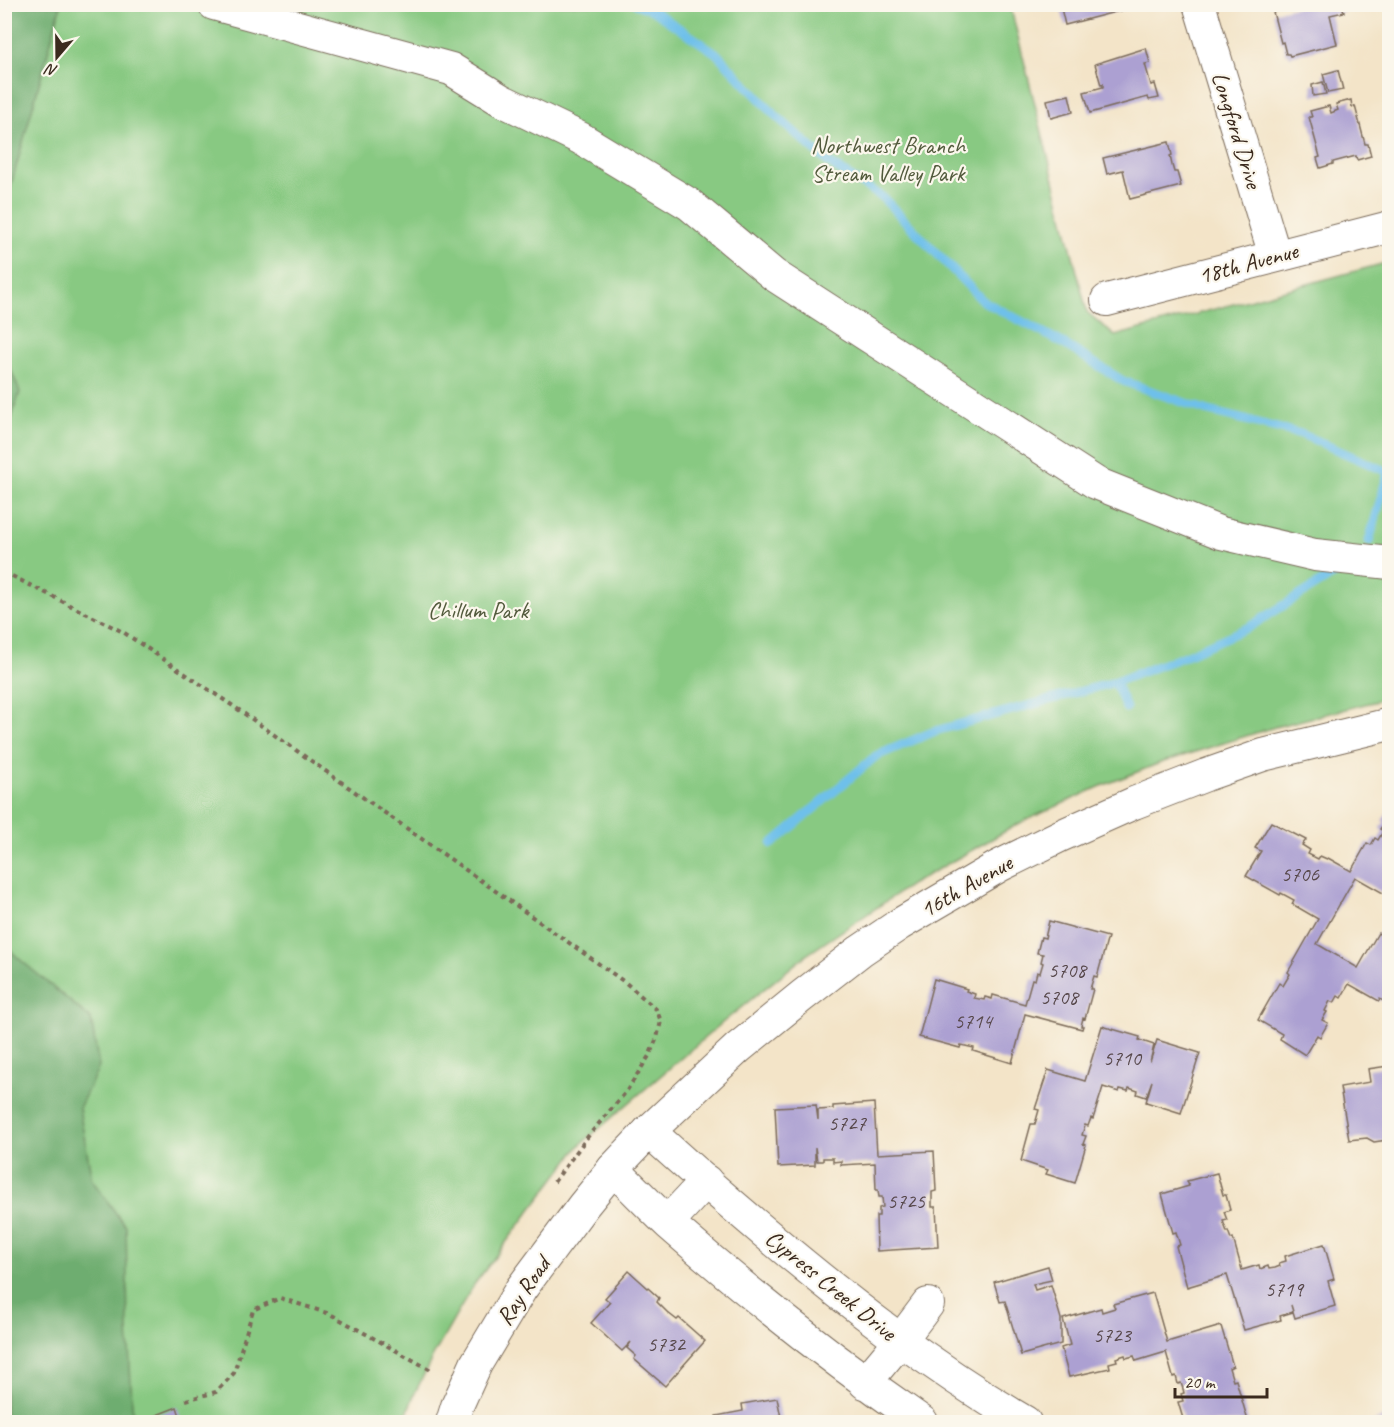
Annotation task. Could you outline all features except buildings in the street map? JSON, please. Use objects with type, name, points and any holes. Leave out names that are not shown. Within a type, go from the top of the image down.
[{"type":"street","points":[[214,4],[451,69],[501,100],[580,138],[689,204],[774,275],[1096,483],[1221,533],[1315,555],[1389,562]]},
{"type":"street","name":"Longford Drive","points":[[1199,4],[1275,256]]},
{"type":"street","name":"18th Avenue","points":[[1107,300],[1389,227]]},
{"type":"street","name":"16th Avenue","points":[[613,1169],[649,1131],[738,1048],[824,979],[900,924],[999,866],[1059,836],[1139,815],[1206,775],[1263,755],[1389,724]]},
{"type":"street","name":"Cypress Creek Drive","points":[[649,1131],[823,1282],[900,1341],[984,1398],[1025,1422]]},
{"type":"street","points":[[613,1169],[668,1222],[774,1314],[865,1383],[922,1422]]},
{"type":"street","name":"Ray Road","points":[[452,1422],[476,1364],[521,1289],[613,1169]]},
{"type":"street","points":[[668,1222],[706,1181]]},
{"type":"street","points":[[865,1383],[928,1304]]},
{"type":"path","points":[[4,572],[123,632],[239,710],[626,983],[656,1009],[661,1022],[649,1056],[626,1092],[589,1135],[554,1182]]},
{"type":"path","points":[[186,1400],[216,1392],[228,1380],[234,1373],[253,1310],[280,1298],[330,1314],[431,1370]]},
{"type":"green space","points":[[4,5],[61,5],[5,207]]},
{"type":"green space","name":"Chillum Park","points":[[5,5],[1010,5],[1087,312],[1115,336],[1389,262],[1389,698],[1275,727],[1160,763],[1099,787],[1020,823],[912,884],[805,956],[722,1023],[580,1145],[473,1286],[433,1356],[404,1422],[5,1422]]},
{"type":"green space","points":[[5,355],[20,392],[5,439]]},
{"type":"green space","points":[[4,945],[91,1019],[99,1067],[79,1108],[92,1180],[126,1227],[133,1422],[5,1422]]},
{"type":"waterway","points":[[636,4],[652,10],[716,53],[775,115],[829,163],[882,197],[983,301],[1059,341],[1123,381],[1205,410],[1301,434],[1390,473]]},
{"type":"waterway","points":[[1369,541],[1388,473]]},
{"type":"waterway","points":[[772,844],[876,756],[935,731],[1115,682],[1182,657],[1249,627],[1336,573]]},
{"type":"waterway","points":[[1115,682],[1126,708]]},
{"type":"park label","name":"Northwest Branch Stream Valley Park","points":[[888,159]]}]
